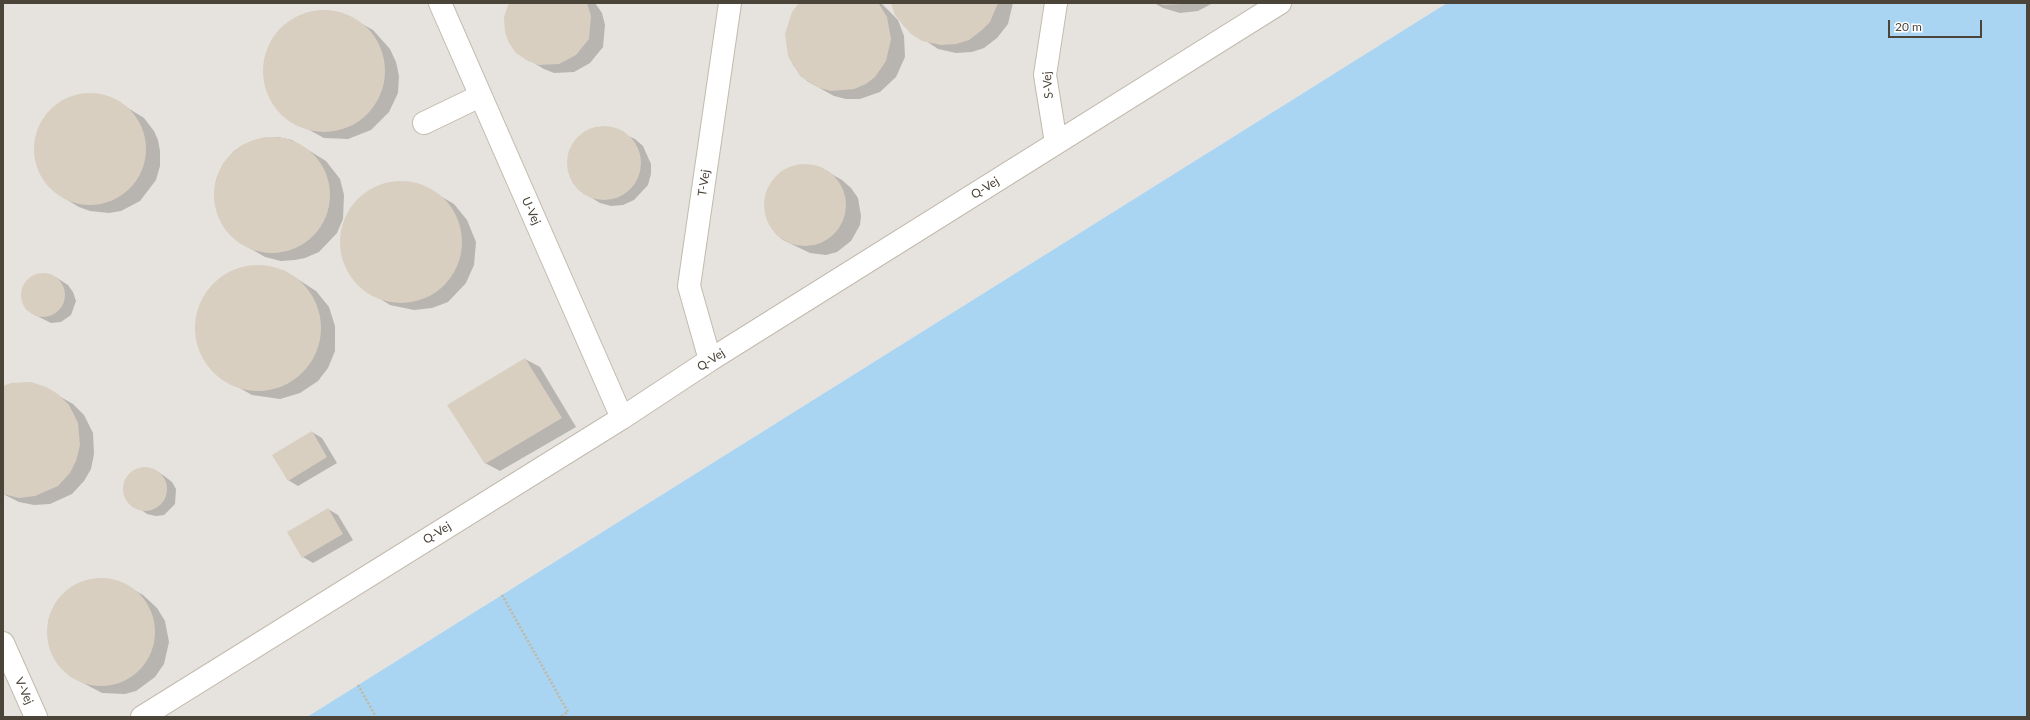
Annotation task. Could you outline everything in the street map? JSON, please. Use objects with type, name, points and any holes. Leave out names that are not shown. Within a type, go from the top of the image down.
[{"type":"lane","name":"U-Vej","points":[[440,3],[622,418]]},
{"type":"lane","name":"T-Vej","points":[[710,360],[689,286],[730,3]]},
{"type":"lane","name":"S-Vej","points":[[1056,3],[1045,75],[1056,143]]},
{"type":"lane","name":"Q-Vej","points":[[142,717],[622,418],[710,360],[1280,3]]},
{"type":"lane","points":[[424,123],[480,96]]},
{"type":"lane","name":"V-Vej","points":[[3,643],[36,717]]},
{"type":"path","points":[[502,595],[568,712],[560,717]]},
{"type":"path","points":[[358,685],[376,717]]},
{"type":"shaded area","points":[[3,3],[1447,3],[307,717],[3,717]]},
{"type":"water","points":[[1447,3],[2027,3],[2027,717],[307,717]]},
{"type":"building","points":[[509,3],[587,3],[591,16],[589,39],[576,55],[559,64],[539,65],[528,61],[516,53],[509,43],[505,32],[504,17]]},
{"type":"building","points":[[799,3],[879,4],[887,17],[891,39],[886,61],[875,77],[866,84],[854,89],[831,91],[819,88],[800,76],[788,56],[785,34],[792,12]]},
{"type":"building","points":[[891,3],[998,3],[990,22],[969,40],[956,44],[941,45],[922,41],[911,34],[895,15]]},
{"type":"building","points":[[1157,3],[1181,3],[1181,4],[1164,5]]},
{"type":"building","points":[[324,10],[347,15],[367,28],[380,48],[385,71],[380,94],[367,114],[347,127],[324,132],[301,127],[281,114],[268,94],[263,71],[268,48],[281,28],[301,15]]},
{"type":"building","points":[[90,93],[111,97],[130,109],[142,128],[146,149],[142,170],[130,189],[111,201],[90,205],[69,201],[50,189],[38,170],[34,149],[38,128],[50,109],[69,97]]},
{"type":"building","points":[[604,126],[625,132],[635,142],[641,163],[635,184],[625,194],[604,200],[583,194],[573,184],[567,163],[573,142],[583,132]]},
{"type":"building","points":[[272,137],[294,141],[304,146],[313,154],[321,163],[326,173],[330,195],[326,217],[321,227],[313,236],[304,244],[294,249],[272,253],[250,249],[240,244],[231,236],[223,227],[218,217],[214,195],[218,173],[223,163],[231,154],[240,146],[250,141]]},
{"type":"building","points":[[797,164],[813,164],[828,171],[839,182],[846,197],[846,213],[843,221],[834,234],[821,243],[813,246],[797,246],[782,239],[771,228],[764,213],[764,197],[771,182],[782,171]]},
{"type":"building","points":[[401,181],[424,186],[444,199],[457,219],[462,242],[457,265],[444,285],[424,298],[401,303],[378,298],[358,285],[345,265],[340,242],[345,219],[358,199],[378,186]]},
{"type":"building","points":[[264,265],[288,273],[298,279],[307,288],[316,304],[320,316],[320,340],[316,352],[307,368],[298,377],[282,386],[270,390],[252,391],[228,383],[218,377],[209,368],[200,352],[196,340],[195,322],[203,298],[209,288],[218,279],[234,270],[246,266]]},
{"type":"building","points":[[39,273],[47,273],[52,274],[59,279],[64,286],[64,304],[59,311],[52,316],[39,317],[31,314],[24,307],[21,299],[21,291],[24,283],[31,276]]},
{"type":"building","points":[[525,358],[562,418],[485,464],[447,405]]},
{"type":"building","points":[[31,382],[46,387],[58,394],[69,405],[78,423],[80,445],[76,461],[70,473],[58,486],[35,496],[19,498],[3,494],[3,386],[11,383]]},
{"type":"building","points":[[312,431],[327,457],[288,481],[272,455]]},
{"type":"building","points":[[141,467],[149,467],[161,473],[167,485],[167,493],[161,505],[149,511],[141,511],[129,505],[123,493],[123,485],[129,473]]},
{"type":"building","points":[[328,508],[343,534],[302,558],[287,532]]},
{"type":"building","points":[[101,578],[122,582],[139,594],[151,611],[155,632],[151,653],[139,670],[122,682],[101,686],[80,682],[63,670],[51,653],[47,632],[51,611],[63,594],[80,582]]}]
